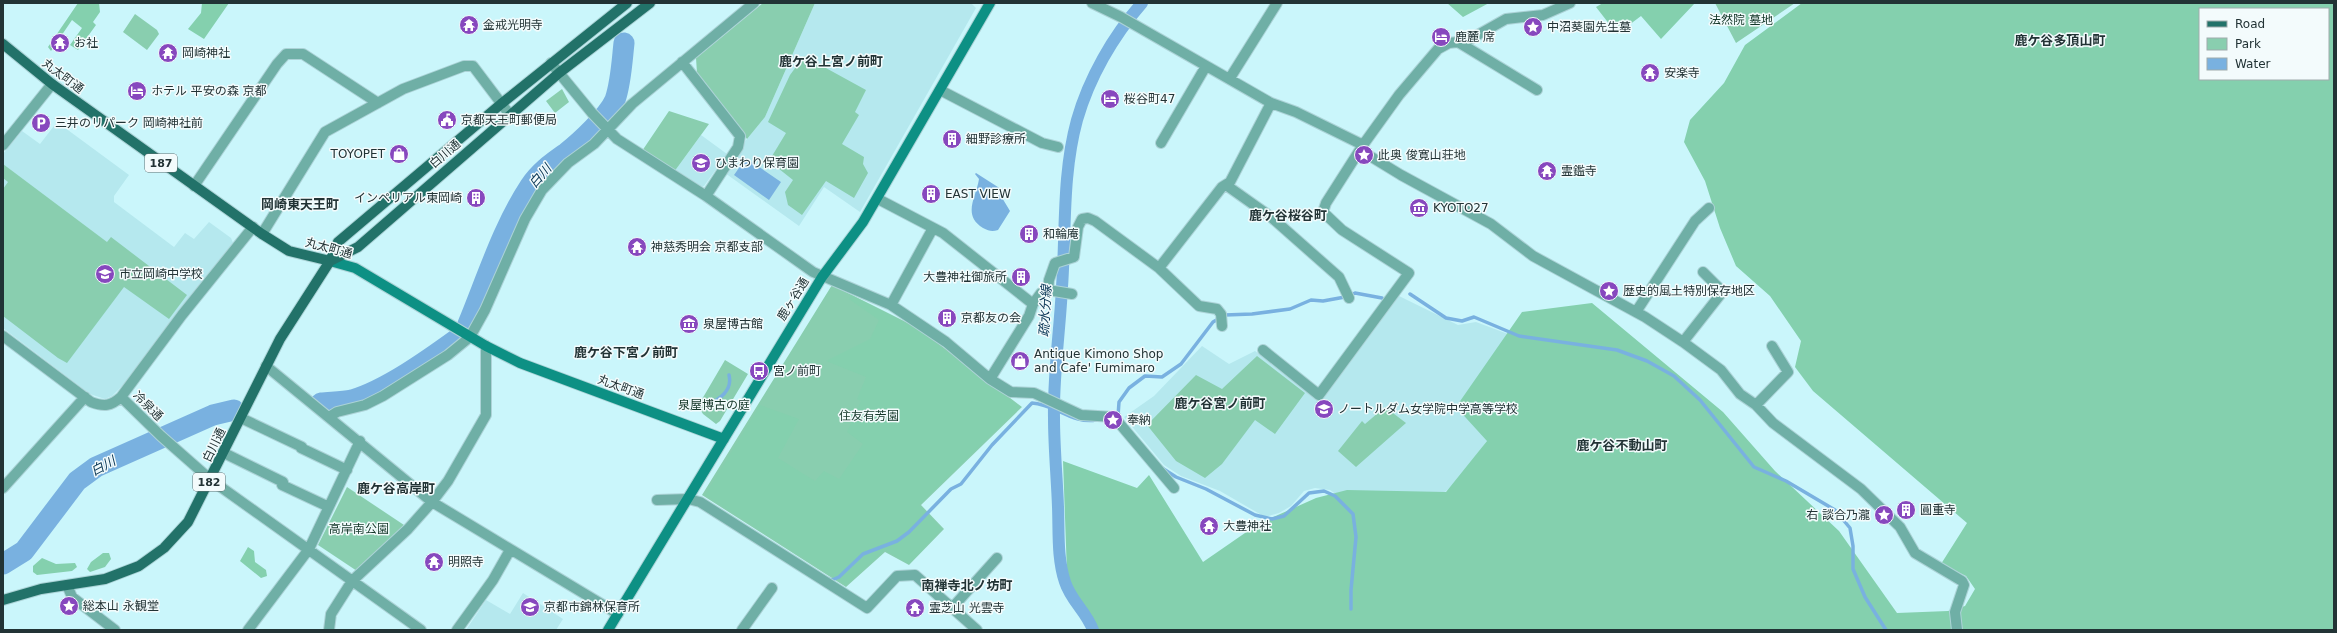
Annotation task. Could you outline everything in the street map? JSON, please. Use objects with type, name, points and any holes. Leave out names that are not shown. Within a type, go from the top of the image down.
[{"type":"main road","name":"白川通","points":[[3,600],[42,589],[105,579],[130,571],[164,548],[188,522],[211,480],[280,339],[330,261],[338,242],[501,104],[627,3]]},
{"type":"main road","name":"白川通","points":[[330,261],[358,247],[559,73],[650,3]]},
{"type":"main road","name":"丸太町通","points":[[3,44],[52,84],[262,234],[289,251],[330,261]]},
{"type":"street","points":[[329,417],[337,412],[365,405],[384,396],[448,355],[470,337],[486,310],[525,219],[542,190],[568,163],[594,144],[606,128],[632,104],[754,3]]},
{"type":"street","name":"鹿ヶ谷通","points":[[608,630],[822,277],[864,222],[990,3]]},
{"type":"street","points":[[1092,3],[1127,20],[1271,103],[1296,112],[1361,147],[1401,175],[1491,224],[1532,256],[1636,312],[1683,342],[1721,370],[1740,394],[1756,405],[1787,434],[1862,489],[1900,528],[1915,553],[1962,581],[1964,585],[1955,612],[1957,630]]},
{"type":"street","points":[[1230,78],[1278,3]]},
{"type":"street","points":[[1263,350],[1319,395],[1409,273],[1342,230],[1323,212],[1326,203],[1361,147],[1399,95],[1438,49],[1449,43],[1467,41],[1506,19],[1543,15],[1570,3]]},
{"type":"street","points":[[1458,42],[1537,90]]},
{"type":"street","points":[[194,186],[277,64],[286,54],[303,54],[378,103]]},
{"type":"street","points":[[682,62],[740,136],[738,147],[706,196]]},
{"type":"street","points":[[551,63],[592,113],[617,139],[706,196],[822,277],[891,305],[946,342],[990,379],[1011,392],[1034,393],[1081,415],[1114,417],[1174,488]]},
{"type":"street","points":[[262,234],[326,132],[402,89],[464,66],[473,66],[510,115]]},
{"type":"street","points":[[1161,143],[1206,66]]},
{"type":"street","points":[[3,145],[52,84]]},
{"type":"street","points":[[940,90],[1042,143],[1058,147]]},
{"type":"street","points":[[1159,268],[1230,182],[1271,103]]},
{"type":"street","points":[[1226,185],[1271,217],[1339,277],[1349,295]]},
{"type":"street","points":[[878,199],[943,233],[1033,304]]},
{"type":"street","points":[[1636,312],[1695,222],[1709,208]]},
{"type":"street","points":[[1048,290],[1048,280],[1055,263],[1074,257],[1078,227],[1082,219],[1088,218],[1095,221],[1159,268],[1199,306],[1217,309],[1222,321]]},
{"type":"street","points":[[120,397],[182,315],[253,227]]},
{"type":"street","points":[[891,305],[933,228]]},
{"type":"street","name":"丸太町通","points":[[330,261],[355,268],[470,337],[520,363],[724,439]]},
{"type":"street","points":[[1683,342],[1720,295],[1720,289],[1703,272]]},
{"type":"street","points":[[990,379],[1029,316],[1033,304],[1041,293],[1048,290],[1066,293]]},
{"type":"street","name":"冷泉通","points":[[3,336],[91,402],[106,406],[112,404],[120,397],[211,480],[421,630]]},
{"type":"street","points":[[329,630],[331,614],[352,580],[408,529],[432,502],[448,481],[486,415],[486,346]]},
{"type":"street","points":[[1756,405],[1788,372],[1772,346]]},
{"type":"street","points":[[266,366],[432,502],[618,614]]},
{"type":"street","points":[[3,488],[85,397]]},
{"type":"street","points":[[241,418],[347,470]]},
{"type":"street","points":[[248,630],[309,549],[360,442]]},
{"type":"street","points":[[224,453],[329,507]]},
{"type":"street","points":[[657,500],[688,499],[700,502],[867,608],[897,576],[915,575],[977,630]]},
{"type":"street","points":[[457,630],[493,580],[510,550]]},
{"type":"street","points":[[952,608],[997,558]]},
{"type":"street","points":[[67,585],[72,597],[115,630]]},
{"type":"street","points":[[742,630],[772,588]]},
{"type":"shaded area","points":[[815,3],[971,3],[976,8],[860,212],[824,187],[799,226],[725,173],[742,145],[765,117]]},
{"type":"shaded area","name":"市立岡崎中学校","points":[[57,122],[129,175],[114,196],[114,202],[174,247],[185,233],[194,239],[209,222],[231,238],[233,243],[124,384],[112,396],[105,399],[90,394],[3,328],[3,154],[22,131],[40,144]]},
{"type":"shaded area","name":"ひまわり保育園","points":[[701,135],[727,154],[704,186],[699,188],[674,172]]},
{"type":"shaded area","name":"ノートルダム女学院中学高等学校","points":[[1399,296],[1458,325],[1476,322],[1508,334],[1526,388],[1458,480],[1431,505],[1343,499],[1330,490],[1315,488],[1304,491],[1291,506],[1279,513],[1265,517],[1220,491],[1181,476],[1164,465],[1124,417],[1154,396],[1202,346],[1229,364],[1255,351],[1322,400]]},
{"type":"shaded area","name":"京都市錦林保育所","points":[[523,593],[563,619],[556,630],[466,630],[486,600],[510,614]]},
{"type":"green space","points":[[78,3],[99,3],[100,12],[93,22],[96,25],[78,50],[70,45],[82,28],[72,20],[51,51],[48,47]]},
{"type":"green space","points":[[202,3],[229,3],[204,39],[188,29],[201,13]]},
{"type":"green space","points":[[763,3],[815,3],[765,117],[747,139],[697,73],[696,58]]},
{"type":"green space","points":[[1447,3],[1489,3],[1463,17]]},
{"type":"green space","points":[[1603,3],[1695,3],[1661,39],[1641,16],[1617,34],[1596,7]]},
{"type":"green space","name":"法然院 墓地","points":[[1715,3],[1795,3],[1736,43]]},
{"type":"green space","points":[[1802,3],[2334,3],[2334,630],[1090,630],[1067,573],[1063,461],[1137,488],[1149,475],[1203,562],[1258,524],[1316,498],[1347,490],[1446,492],[1487,441],[1456,407],[1522,312],[1592,303],[1723,412],[1775,471],[1839,531],[1897,613],[1948,611],[1965,606],[1975,589],[1966,576],[1941,564],[1967,523],[1813,391],[1795,367],[1801,341],[1770,296],[1736,266],[1720,228],[1705,181],[1684,142],[1690,120],[1724,83],[1745,45]]},
{"type":"green space","points":[[135,14],[157,30],[159,34],[147,50],[123,32]]},
{"type":"green space","points":[[804,56],[866,90],[855,112],[859,115],[842,144],[864,157],[863,164],[868,173],[854,198],[826,181],[802,215],[788,205],[785,192],[793,180],[769,161],[786,133],[768,122],[790,75]]},
{"type":"green space","points":[[562,89],[569,102],[555,113],[546,101]]},
{"type":"green space","points":[[669,111],[709,124],[674,172],[642,151]]},
{"type":"green space","points":[[3,164],[107,242],[111,237],[187,295],[169,319],[124,287],[67,363],[58,358],[3,316],[3,189],[8,182],[3,178]]},
{"type":"green space","name":"住友有芳園","points":[[832,285],[918,328],[1022,407],[921,505],[944,529],[909,565],[885,552],[846,587],[702,495]]},
{"type":"green space","name":"住友有芳園","points":[[851,295],[917,329],[1020,407],[919,505],[942,529],[909,564],[885,550],[846,585],[705,495],[760,405],[799,419],[778,458],[815,481],[824,471],[839,479],[863,444],[847,432],[861,401],[857,399],[866,377],[826,361],[870,339],[879,320],[849,299]]},
{"type":"green space","points":[[1257,356],[1305,393],[1275,434],[1255,420],[1222,464],[1205,478],[1176,461],[1147,425],[1196,375],[1222,389]]},
{"type":"green space","name":"泉屋博古の庭","points":[[725,360],[748,374],[720,421],[716,424],[703,414],[698,406]]},
{"type":"green space","points":[[1385,407],[1406,423],[1356,467],[1338,451],[1362,421],[1365,424]]},
{"type":"green space","name":"高岸南公園","points":[[347,487],[404,525],[357,571],[318,545]]},
{"type":"green space","points":[[248,547],[254,551],[255,562],[266,570],[267,576],[261,578],[240,561]]},
{"type":"green space","points":[[103,553],[109,553],[111,559],[105,567],[90,572],[87,569],[91,562]]},
{"type":"green space","points":[[42,558],[56,564],[75,563],[77,567],[72,571],[37,575],[33,572],[33,566]]},
{"type":"water","points":[[746,158],[781,182],[769,200],[734,175]]},
{"type":"water","points":[[976,173],[1001,189],[1001,196],[1010,211],[998,230],[990,231],[983,228],[973,218],[972,206],[979,179],[975,174]]},
{"type":"waterway","name":"疏水分線","points":[[1093,630],[1087,617],[1075,601],[1065,582],[1062,573],[1059,545],[1058,496],[1054,440],[1054,402],[1062,287],[1065,203],[1072,141],[1082,104],[1103,58],[1121,29],[1142,3]]},
{"type":"waterway","name":"白川","points":[[468,324],[496,253],[520,202],[530,186],[546,168],[586,136],[600,121],[615,100],[619,86],[624,43]]},
{"type":"waterway","points":[[1118,416],[1119,402],[1129,388],[1145,376],[1162,377],[1181,364],[1213,322],[1225,315],[1252,314],[1290,309],[1311,300],[1323,301],[1345,297],[1355,293],[1382,298]]},
{"type":"waterway","points":[[1410,294],[1446,318],[1462,321],[1474,317],[1519,336],[1617,350],[1647,361],[1674,376],[1700,400],[1754,467],[1786,481],[1835,510],[1850,528],[1853,546],[1853,569],[1865,597],[1886,630]]},
{"type":"waterway","name":"白川","points":[[321,403],[352,400],[379,389],[406,374],[457,339]]},
{"type":"waterway","points":[[707,406],[724,394],[727,390],[730,381],[729,375]]},
{"type":"waterway","points":[[827,578],[832,580],[839,577],[863,554],[897,541],[909,532],[951,489],[961,484],[992,445],[1032,403],[1040,404],[1071,417],[1096,420]]},
{"type":"waterway","name":"白川","points":[[3,564],[24,551],[77,481],[96,467],[213,415],[234,410]]},
{"type":"waterway","points":[[1162,468],[1176,477],[1206,489],[1255,515],[1272,519],[1284,516],[1309,493],[1324,491],[1335,496],[1353,514],[1356,537],[1351,590],[1351,609]]},
{"type":"place","name":"金戒光明寺","points":[[469,25]]},
{"type":"place","name":"中沼葵園先生墓","points":[[1533,27]]},
{"type":"place","name":"鹿麓 席","points":[[1441,37]]},
{"type":"place","name":"お社","points":[[60,43]]},
{"type":"place","name":"岡崎神社","points":[[168,53]]},
{"type":"place","name":"安楽寺","points":[[1650,73]]},
{"type":"place","name":"ホテル 平安の森 京都","points":[[137,91]]},
{"type":"place","name":"桜谷町47","points":[[1110,99]]},
{"type":"place","name":"京都天王町郵便局","points":[[447,120]]},
{"type":"place","name":"三井のリパーク 岡崎神社前","points":[[41,123]]},
{"type":"place","name":"細野診療所","points":[[952,139]]},
{"type":"place","name":"TOYOPET","points":[[399,154]]},
{"type":"place","name":"此奥 俊寛山荘地","points":[[1364,155]]},
{"type":"place","name":"ひまわり保育園","points":[[701,163]]},
{"type":"place","name":"霊鑑寺","points":[[1547,171]]},
{"type":"place","name":"EAST VIEW","points":[[931,194]]},
{"type":"place","name":"インペリアル東岡崎","points":[[476,198]]},
{"type":"place","name":"KYOTO27","points":[[1419,208]]},
{"type":"place","name":"和輪庵","points":[[1029,234]]},
{"type":"place","name":"神慈秀明会 京都支部","points":[[637,247]]},
{"type":"place","name":"市立岡崎中学校","points":[[105,274]]},
{"type":"place","name":"大豊神社御旅所","points":[[1021,277]]},
{"type":"place","name":"歴史的風土特別保存地区","points":[[1609,291]]},
{"type":"place","name":"京都友の会","points":[[947,318]]},
{"type":"place","name":"泉屋博古館","points":[[689,324]]},
{"type":"place","name":"Antique Kimono Shop and Cafe' Fumimaro","points":[[1020,361]]},
{"type":"place","name":"宮ノ前町","points":[[759,371]]},
{"type":"place","name":"ノートルダム女学院中学高等学校","points":[[1324,409]]},
{"type":"place","name":"奉納","points":[[1113,420]]},
{"type":"place","name":"圓重寺","points":[[1906,510]]},
{"type":"place","name":"右 談合乃瀧","points":[[1884,515]]},
{"type":"place","name":"大豊神社","points":[[1209,526]]},
{"type":"place","name":"明照寺","points":[[434,562]]},
{"type":"place","name":"総本山 永観堂","points":[[69,606]]},
{"type":"place","name":"京都市錦林保育所","points":[[530,607]]},
{"type":"place","name":"霊芝山 光雲寺","points":[[915,608]]},
{"type":"district","name":"鹿ケ谷多頂山町","points":[[2060,40]]},
{"type":"district","name":"鹿ケ谷上宮ノ前町","points":[[831,61]]},
{"type":"district","name":"岡崎東天王町","points":[[300,204]]},
{"type":"district","name":"鹿ケ谷桜谷町","points":[[1288,215]]},
{"type":"district","name":"鹿ケ谷下宮ノ前町","points":[[626,352]]},
{"type":"district","name":"鹿ケ谷宮ノ前町","points":[[1220,403]]},
{"type":"district","name":"鹿ケ谷不動山町","points":[[1622,445]]},
{"type":"district","name":"鹿ケ谷高岸町","points":[[396,488]]},
{"type":"district","name":"南禅寺北ノ坊町","points":[[967,585]]}]
